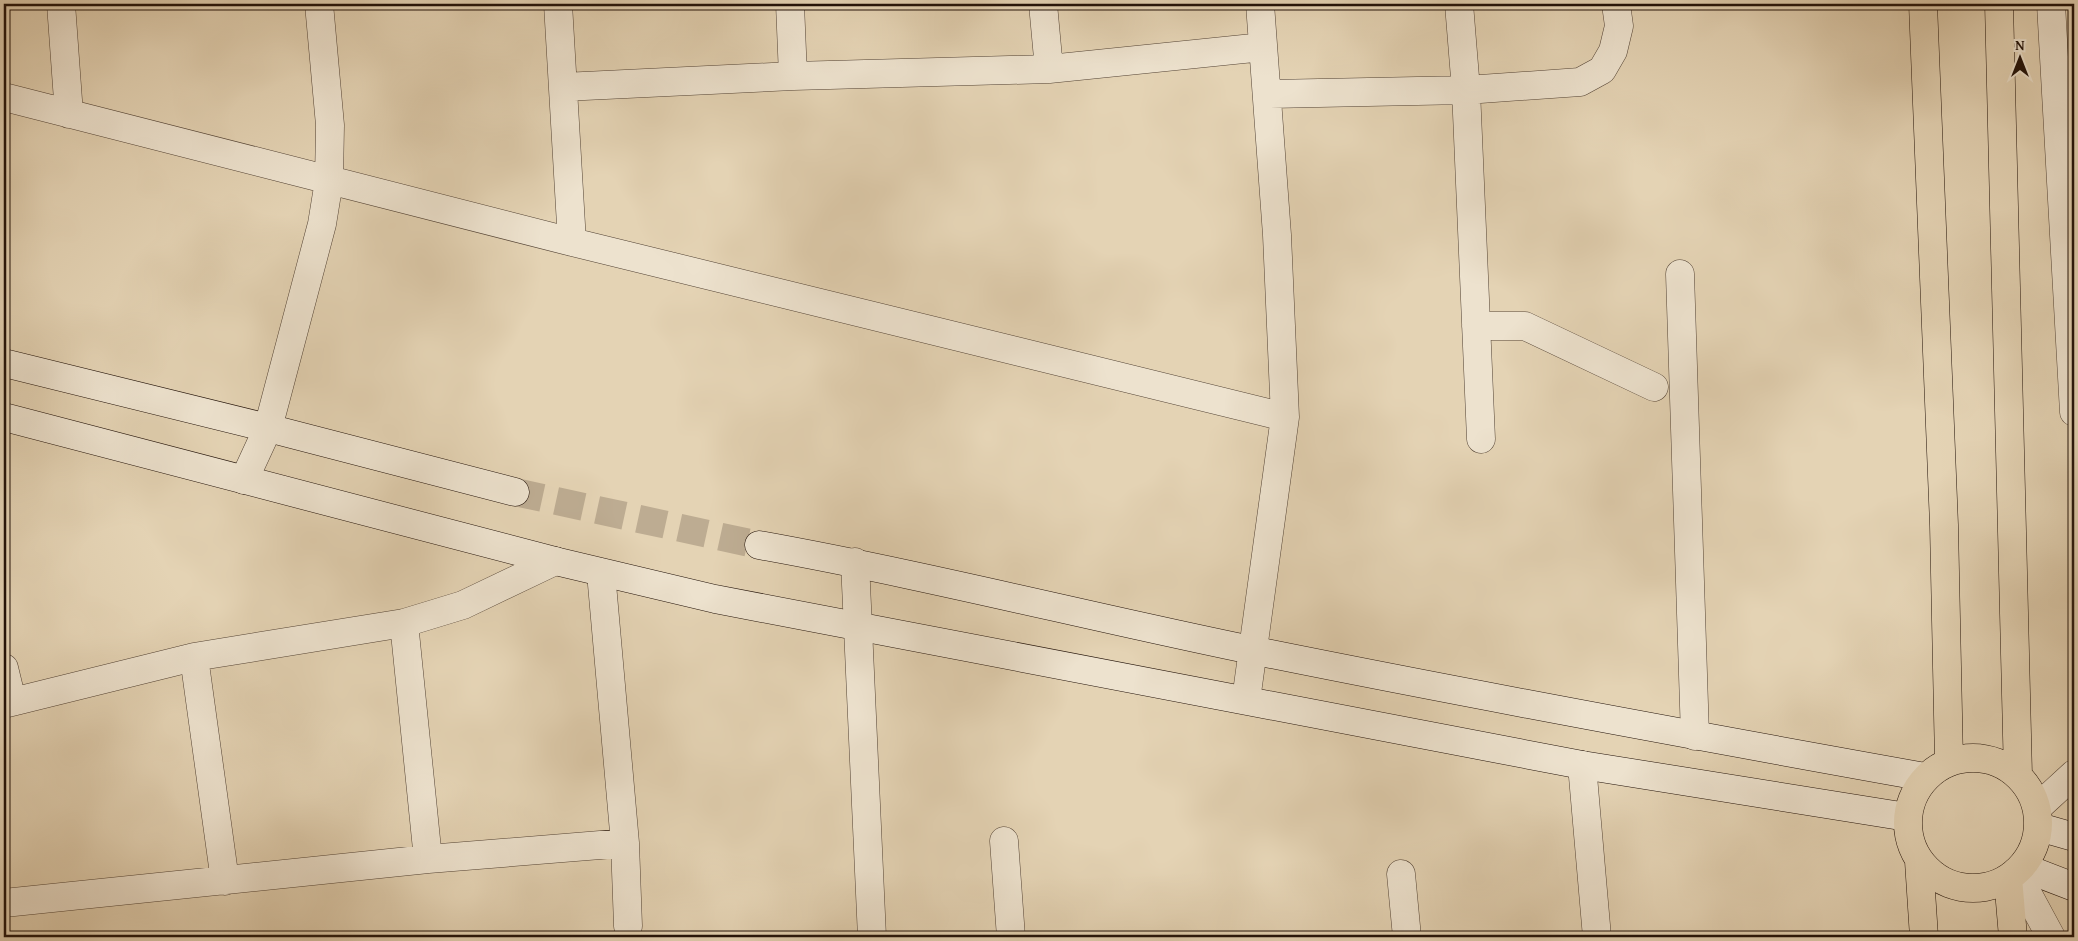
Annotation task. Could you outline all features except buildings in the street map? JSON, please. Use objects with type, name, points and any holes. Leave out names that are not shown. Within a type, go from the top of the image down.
[{"type":"highway","points":[[1924,4],[1944,525],[1949,761]]},
{"type":"highway","points":[[1999,4],[2018,775]]},
{"type":"highway","points":[[1919,861],[1933,875],[1950,885],[1970,888],[1990,886],[2015,872],[2033,849],[2038,818],[2030,790],[2018,775],[2002,764],[1985,758],[1967,757],[1949,761],[1925,777],[1913,796],[1907,817],[1910,840],[1919,861],[1924,937]]},
{"type":"highway","points":[[2013,937],[2015,872]]},
{"type":"street","points":[[61,4],[69,114]]},
{"type":"street","points":[[244,480],[268,428],[322,224],[329,180],[330,125],[319,4]]},
{"type":"street","points":[[558,4],[572,242]]},
{"type":"street","points":[[790,4],[794,76]]},
{"type":"street","points":[[1044,4],[1050,69]]},
{"type":"street","points":[[1246,700],[1285,417],[1277,235],[1260,4]]},
{"type":"street","points":[[1459,4],[1466,90],[1481,439]]},
{"type":"street","points":[[1267,94],[1466,90],[1580,82],[1602,70],[1613,51],[1618,26],[1616,4]]},
{"type":"street","points":[[2051,4],[2074,412]]},
{"type":"street","points":[[563,87],[794,76],[1050,69],[1263,48]]},
{"type":"street","points":[[4,98],[572,242],[1285,417]]},
{"type":"street","points":[[1680,274],[1695,736]]},
{"type":"street","points":[[1476,326],[1525,326],[1654,387]]},
{"type":"street","points":[[4,363],[516,492]]},
{"type":"street","points":[[4,417],[555,561],[714,599],[1582,765],[1907,817]]},
{"type":"street","points":[[759,545],[855,562],[1254,651],[1695,736],[1925,777]]},
{"type":"street","points":[[4,668],[8,703],[194,657],[404,623],[463,605],[555,561]]},
{"type":"street","points":[[855,562],[872,937]]},
{"type":"street","points":[[601,572],[625,843],[628,926]]},
{"type":"street","points":[[404,623],[428,860]]},
{"type":"street","points":[[194,657],[225,881]]},
{"type":"street","points":[[1582,765],[1597,937]]},
{"type":"street","points":[[2074,774],[2038,818],[2074,838]]},
{"type":"street","points":[[1004,841],[1011,937]]},
{"type":"street","points":[[4,903],[428,860],[625,843]]},
{"type":"street","points":[[2015,872],[2074,887]]},
{"type":"street","points":[[2015,872],[2052,937]]},
{"type":"street","points":[[1401,874],[1407,937]]},
{"type":"tunnel","points":[[515,492],[759,545]]}]
